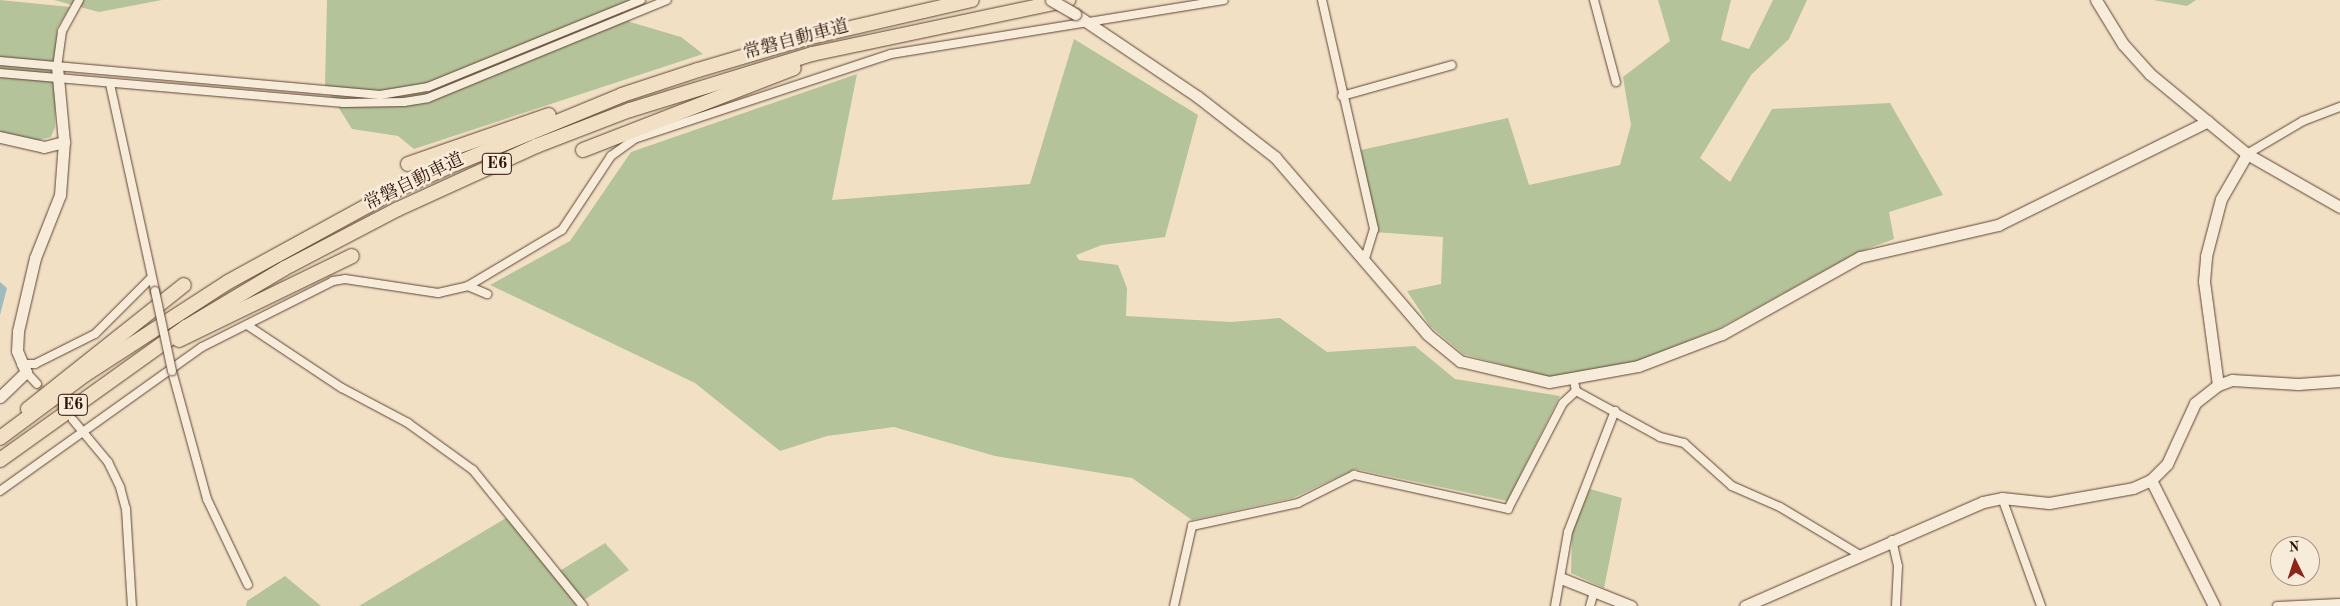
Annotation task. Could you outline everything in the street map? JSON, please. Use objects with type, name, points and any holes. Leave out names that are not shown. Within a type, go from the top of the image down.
[{"type":"highway","name":"常磐自動車道","points":[[3,435],[176,315],[284,250],[411,183],[622,95],[807,38],[972,0]]},
{"type":"highway","name":"常磐自動車道","points":[[0,460],[148,354],[285,268],[398,209],[528,150],[707,85],[875,39],[1068,0]]},
{"type":"highway","points":[[583,150],[711,97],[875,39]]},
{"type":"highway","points":[[408,164],[541,117],[622,95]]},
{"type":"highway","points":[[148,354],[352,256]]},
{"type":"highway","points":[[3,435],[39,397],[184,286]]},
{"type":"street","points":[[37,384],[24,368],[18,331],[35,258],[60,195],[64,142],[58,72],[62,31],[79,0]]},
{"type":"street","points":[[0,73],[58,72],[380,95],[428,87],[641,0]]},
{"type":"street","points":[[0,62],[58,72],[110,84],[344,103],[404,102],[428,98],[667,0]]},
{"type":"street","points":[[1051,0],[1094,25],[1275,157],[1365,259],[1427,334],[1460,361],[1549,382],[1575,386],[1660,437],[1684,443],[1732,486],[1780,507],[1860,555]]},
{"type":"street","points":[[0,491],[83,432],[158,375],[315,289],[345,279],[438,293],[468,286],[562,230],[612,156],[634,139],[891,54],[976,38],[1094,25],[1224,0]]},
{"type":"street","points":[[1322,0],[1342,96],[1374,229],[1365,259]]},
{"type":"street","points":[[1594,0],[1616,82]]},
{"type":"street","points":[[2096,0],[2123,44],[2150,74],[2247,154],[2340,207]]},
{"type":"street","points":[[1342,96],[1452,65]]},
{"type":"street","points":[[110,84],[172,371],[207,499],[248,585]]},
{"type":"street","points":[[2218,385],[2204,281],[2206,256],[2214,216],[2247,154],[2303,121],[2340,107]]},
{"type":"street","points":[[1174,606],[1192,526],[1298,503],[1354,475],[1508,509],[1562,403],[1575,386],[1638,366],[1722,334],[1860,257],[1998,226],[2032,212],[2208,121]]},
{"type":"street","points":[[0,137],[44,146],[64,142]]},
{"type":"street","points":[[0,397],[24,368],[95,334],[151,278]]},
{"type":"street","points":[[468,286],[487,294]]},
{"type":"street","points":[[247,325],[342,388],[408,423],[472,470],[583,606]]},
{"type":"street","points":[[1745,606],[1967,507],[2002,498],[2049,503],[2089,499],[2151,480],[2175,451],[2195,403],[2218,385],[2232,380],[2298,384],[2340,381]]},
{"type":"street","points":[[1556,606],[1563,579],[1568,532],[1615,411]]},
{"type":"street","points":[[73,420],[108,462],[120,487],[126,509],[132,606]]},
{"type":"street","points":[[2151,480],[2214,606]]},
{"type":"street","points":[[2002,498],[2041,606]]},
{"type":"street","points":[[1892,540],[1898,566],[1896,606]]},
{"type":"street","points":[[1563,579],[1631,606]]},
{"type":"street","points":[[1590,606],[1594,592]]},
{"type":"street","points":[[2277,606],[2340,603]]},
{"type":"green space","points":[[0,0],[70,7],[57,28],[55,127],[51,137],[35,141],[0,132]]},
{"type":"green space","points":[[54,0],[162,0],[99,12]]},
{"type":"green space","points":[[327,0],[633,0],[619,6],[630,22],[681,37],[703,54],[414,149],[398,136],[352,129],[325,86]]},
{"type":"green space","points":[[1658,0],[1731,0],[1721,40],[1749,49],[1773,0],[1807,0],[1789,39],[1751,75],[1700,158],[1730,182],[1772,109],[1890,103],[1943,195],[1889,212],[1894,239],[1856,253],[1720,328],[1636,362],[1548,377],[1463,354],[1430,326],[1407,291],[1441,284],[1443,237],[1374,232],[1361,150],[1508,118],[1529,185],[1620,165],[1631,125],[1623,77],[1670,41]]},
{"type":"green space","points":[[2153,0],[2196,0],[2187,6]]},
{"type":"green space","points":[[1074,39],[1198,115],[1165,237],[1102,245],[1076,255],[1079,260],[1118,265],[1127,288],[1126,316],[1231,322],[1280,318],[1327,352],[1415,346],[1455,379],[1560,396],[1507,501],[1355,469],[1293,498],[1192,520],[1132,478],[995,456],[894,427],[827,436],[780,451],[695,383],[490,285],[570,241],[631,152],[857,74],[832,200],[1030,184]]},
{"type":"green space","points":[[1590,489],[1622,498],[1604,588],[1571,573],[1572,532]]},
{"type":"green space","points":[[506,518],[558,572],[605,543],[629,570],[575,606],[359,606]]},
{"type":"green space","points":[[285,576],[321,606],[246,606],[247,601]]},
{"type":"water","points":[[0,282],[7,288],[0,315]]},
{"type":"tunnel","points":[[37,384],[68,415]]}]
